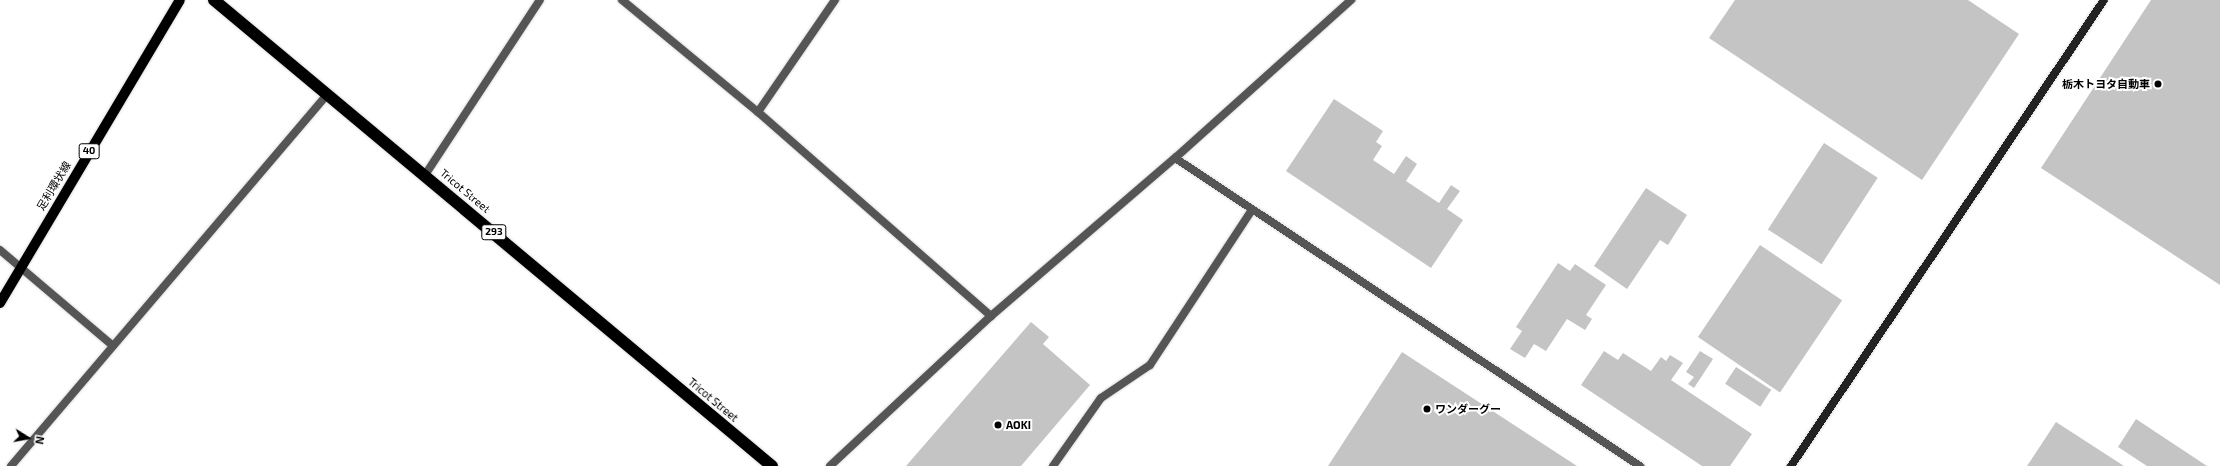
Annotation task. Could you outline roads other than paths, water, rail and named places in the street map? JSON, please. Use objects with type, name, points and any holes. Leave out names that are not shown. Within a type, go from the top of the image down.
[{"type":"highway","name":"Tricot Street","points":[[214,0],[772,466]]},
{"type":"main road","name":"足利環状線","points":[[0,303],[180,0]]},
{"type":"street","points":[[425,175],[540,0]]},
{"type":"street","points":[[622,0],[758,112],[991,316]]},
{"type":"street","points":[[758,112],[835,0]]},
{"type":"street","points":[[830,466],[991,316],[1175,158],[1351,0]]},
{"type":"street","points":[[1791,466],[2104,0]]},
{"type":"street","points":[[11,466],[328,94]]},
{"type":"street","points":[[1175,158],[1640,466]]},
{"type":"street","points":[[1053,466],[1101,398],[1150,365],[1252,210]]},
{"type":"street","points":[[0,250],[113,346]]},
{"type":"place","name":"栃木トヨタ自動車","points":[[2158,84]]},
{"type":"place","name":"ワンダーグー","points":[[1427,409]]},
{"type":"place","name":"AOKI","points":[[998,425]]}]
